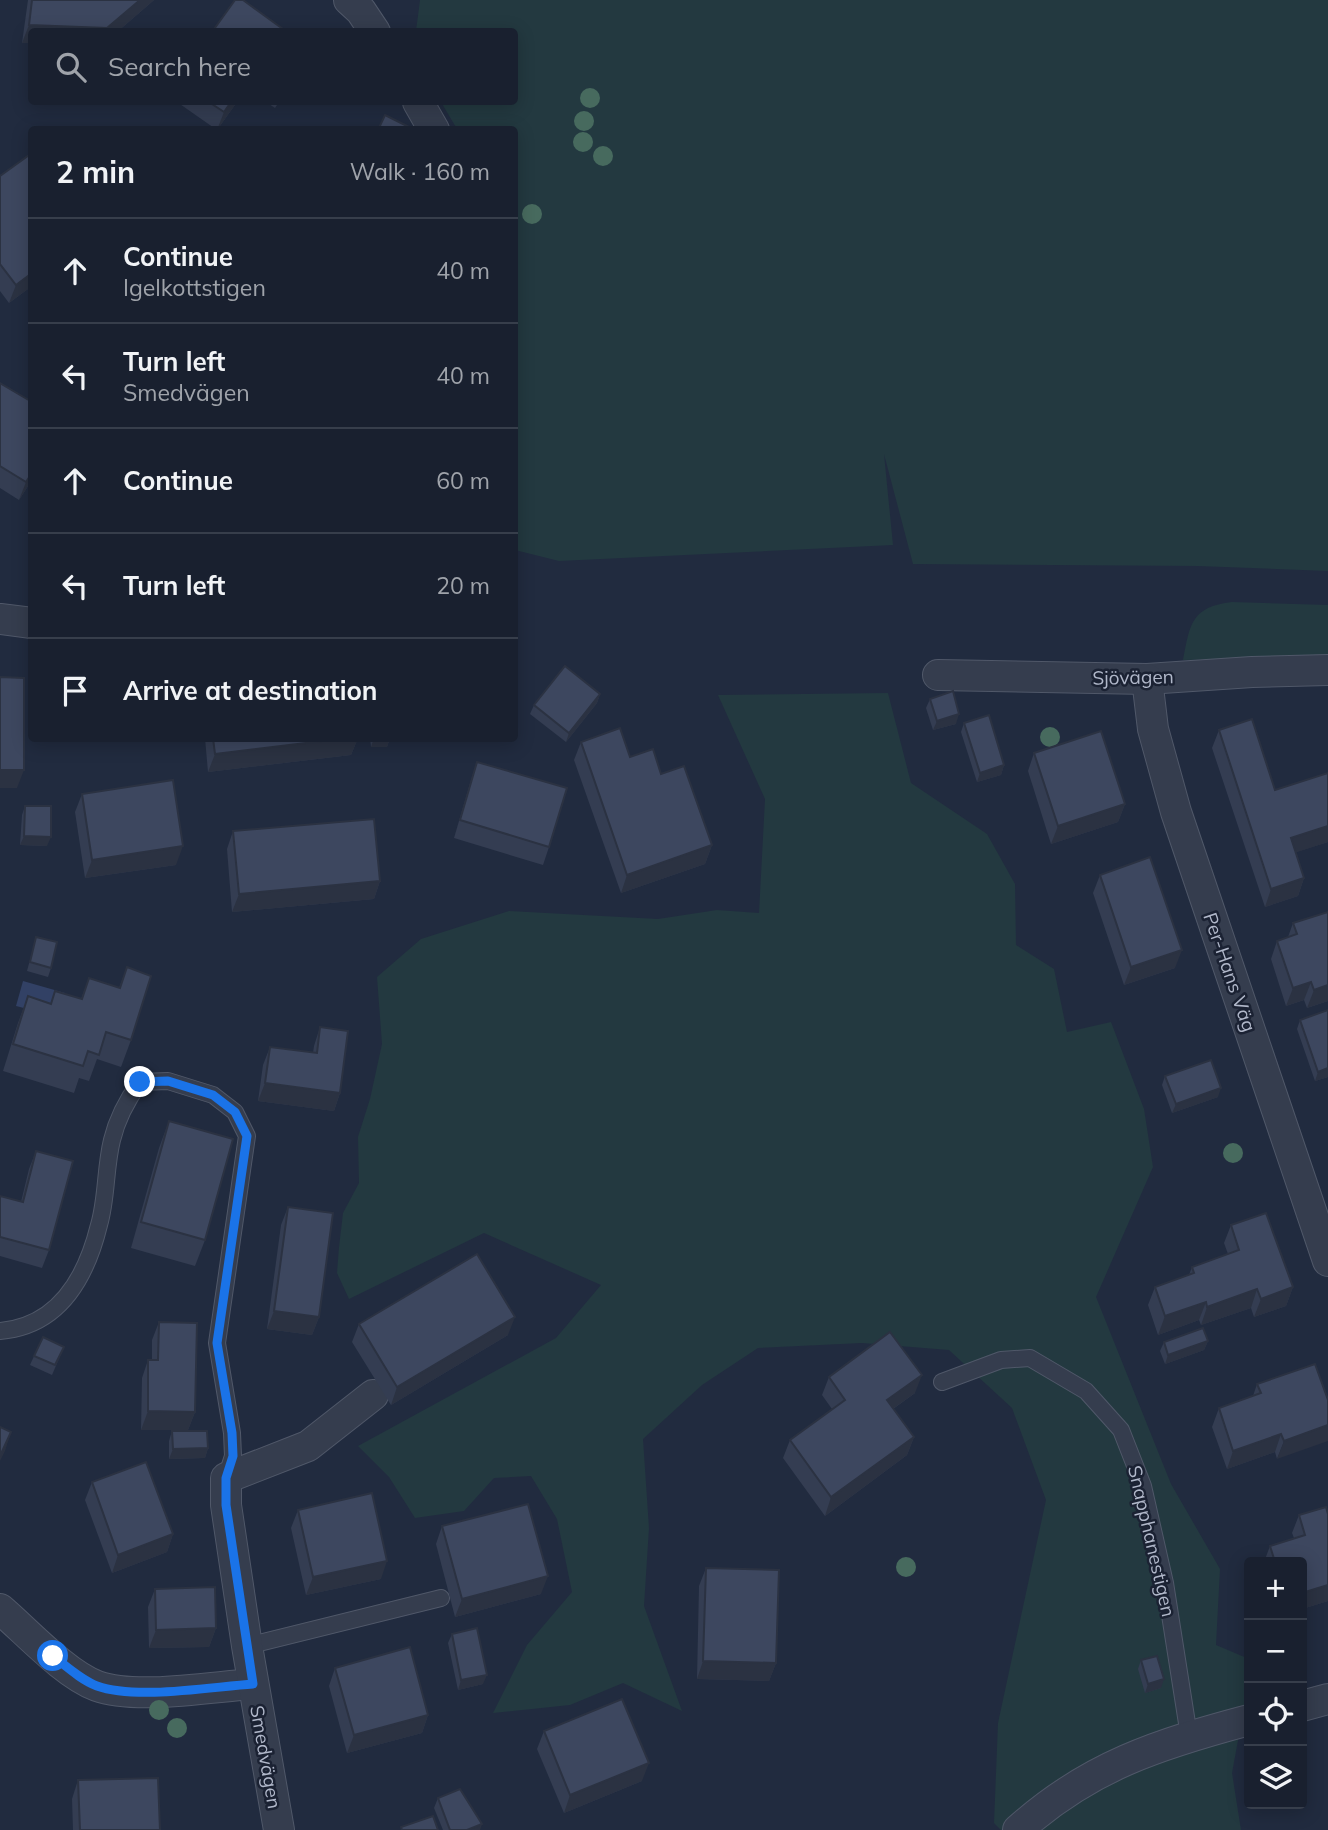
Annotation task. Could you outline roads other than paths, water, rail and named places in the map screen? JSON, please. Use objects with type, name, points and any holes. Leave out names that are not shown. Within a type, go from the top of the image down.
[{"type":"street","points":[[349,0],[361,11],[372,28]]},
{"type":"street","points":[[420,105],[432,126]]},
{"type":"street","points":[[0,619],[28,622]]},
{"type":"street","name":"Sjövägen","points":[[938,675],[1147,679],[1328,670]]},
{"type":"street","name":"Per-Hans Väg","points":[[1147,679],[1153,729],[1176,812],[1328,1261]]},
{"type":"street","points":[[226,1478],[308,1446],[373,1395]]},
{"type":"street","name":"Smedvägen","points":[[226,1478],[226,1505],[247,1646],[279,1830]]},
{"type":"street","points":[[0,1609],[53,1656],[95,1685],[137,1692],[253,1684]]},
{"type":"street","points":[[1307,1705],[1328,1699]]},
{"type":"street","points":[[1018,1830],[1060,1796],[1097,1773],[1135,1755],[1189,1736],[1244,1721]]},
{"type":"lane","points":[[0,1331],[37,1323],[63,1302],[74,1284],[89,1256],[100,1224],[112,1139],[126,1101],[140,1082],[168,1081],[213,1095],[235,1112],[247,1136],[217,1343],[232,1433],[233,1456],[226,1478]]},
{"type":"lane","name":"Snapphanestigen","points":[[942,1382],[1001,1360],[1030,1358],[1086,1391],[1121,1430],[1143,1486],[1165,1583],[1189,1736]]},
{"type":"lane","points":[[247,1646],[441,1598]]},
{"type":"water","points":[[23,981],[65,993],[59,1017],[16,1006]]}]
